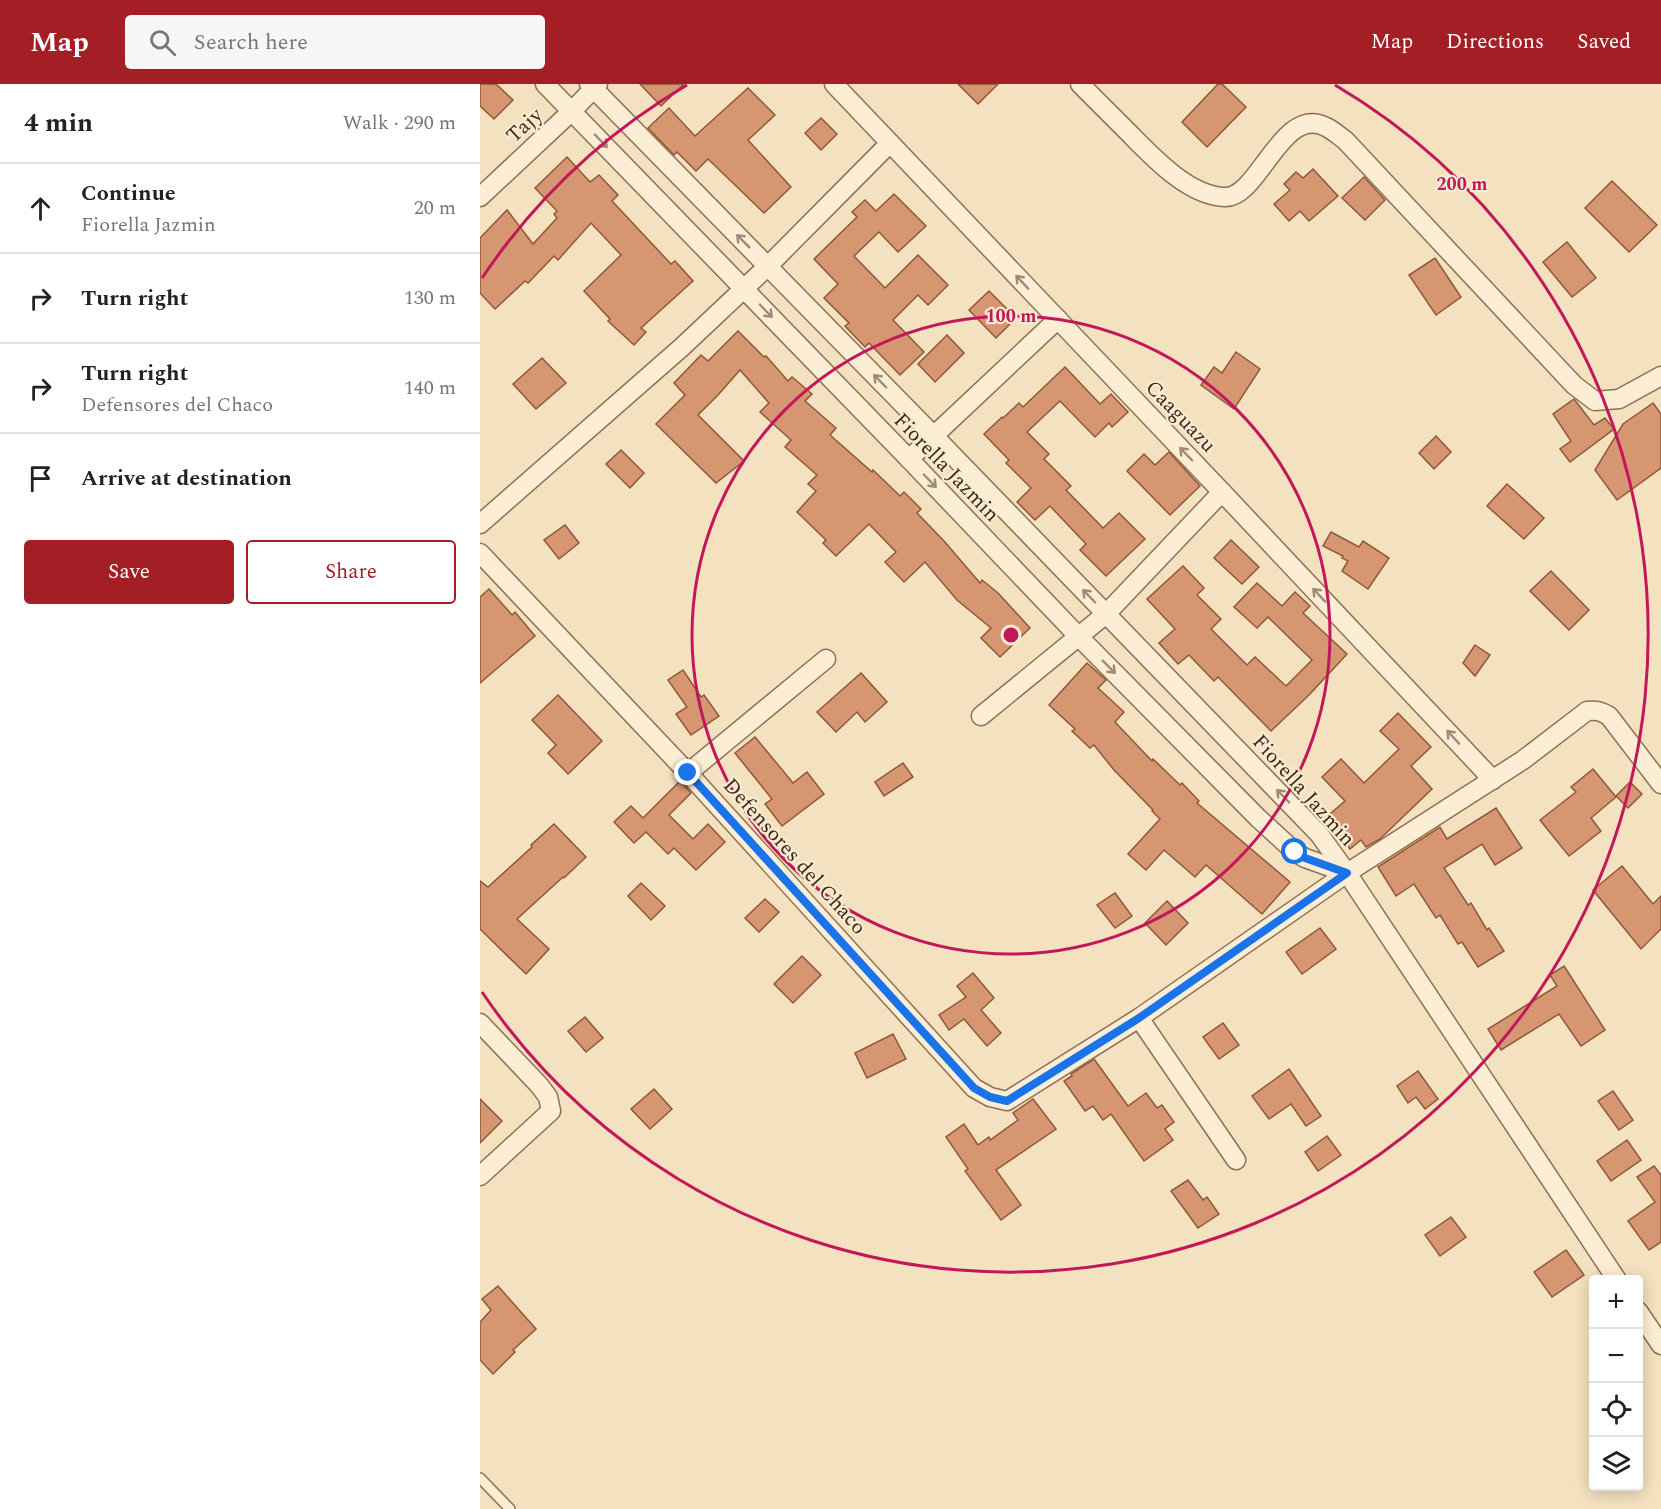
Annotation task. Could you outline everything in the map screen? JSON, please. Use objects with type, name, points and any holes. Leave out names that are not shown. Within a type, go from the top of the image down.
[{"type":"street","name":"Fiorella Jazmin","points":[[545,84],[1079,637],[1258,818],[1295,852],[1305,858],[1347,873]]},
{"type":"street","name":"Caaguazu","points":[[834,84],[1493,780]]},
{"type":"street","points":[[1080,84],[1160,163],[1190,185],[1208,194],[1227,197],[1243,190],[1288,134],[1308,124],[1326,126],[1345,140],[1574,385],[1595,401],[1619,399],[1661,376]]},
{"type":"street","name":"Fiorella Jazmin","points":[[593,86],[1319,834],[1347,873]]},
{"type":"street","name":"Tajy","points":[[480,197],[572,111],[593,86]]},
{"type":"street","points":[[480,524],[674,355],[768,266],[890,142]]},
{"type":"street","points":[[909,459],[1058,319]]},
{"type":"street","points":[[981,716],[1106,614],[1222,492]]},
{"type":"street","name":"Defensores del Chaco","points":[[480,553],[688,773],[974,1088],[990,1097],[1007,1101],[1139,1018]]},
{"type":"street","points":[[688,773],[826,659]]},
{"type":"street","points":[[1236,1160],[1139,1018],[1347,873],[1523,760],[1587,711],[1601,711],[1609,716],[1661,784]]},
{"type":"street","points":[[1347,873],[1614,1275]]},
{"type":"street","points":[[480,1023],[539,1085],[548,1097],[551,1111],[480,1176]]},
{"type":"street","points":[[1643,1318],[1661,1345]]},
{"type":"lane","points":[[480,1478],[510,1509]]},
{"type":"building","points":[[480,84],[496,84],[513,100],[494,119],[480,106]]},
{"type":"building","points":[[640,84],[684,84],[661,106]]},
{"type":"building","points":[[958,84],[998,84],[978,104]]},
{"type":"building","points":[[1218,84],[1222,84],[1246,107],[1207,147],[1182,122]]},
{"type":"building","points":[[748,88],[775,115],[748,140],[791,187],[764,213],[708,159],[696,171],[677,152],[674,155],[648,128],[669,108],[695,136]]},
{"type":"building","points":[[821,118],[837,134],[821,150],[805,133]]},
{"type":"building","points":[[567,157],[590,182],[599,175],[618,195],[612,201],[671,264],[675,261],[693,281],[641,328],[646,332],[634,345],[608,321],[610,319],[584,291],[621,255],[591,223],[558,260],[554,256],[528,283],[525,281],[495,309],[480,293],[480,238],[507,210],[533,244],[557,218],[554,214],[557,211],[535,188]]},
{"type":"building","points":[[1313,169],[1338,196],[1309,221],[1300,211],[1289,221],[1274,204],[1290,190],[1284,184],[1296,172],[1303,178]]},
{"type":"building","points":[[1364,177],[1385,200],[1365,220],[1342,198]]},
{"type":"building","points":[[1612,181],[1657,225],[1629,252],[1585,208]]},
{"type":"building","points":[[894,194],[926,226],[898,252],[879,232],[854,256],[885,288],[918,255],[948,285],[928,305],[918,295],[893,320],[924,352],[900,375],[869,343],[865,347],[845,326],[849,323],[824,298],[838,284],[814,259],[857,217],[852,212],[865,200],[876,211]]},
{"type":"building","points":[[1567,242],[1596,278],[1572,297],[1543,262]]},
{"type":"building","points":[[1435,258],[1461,297],[1436,315],[1409,275]]},
{"type":"building","points":[[989,291],[1016,318],[996,338],[969,310]]},
{"type":"building","points":[[738,331],[764,357],[766,356],[788,381],[792,377],[812,394],[805,401],[836,428],[830,435],[872,472],[873,470],[900,496],[904,492],[921,509],[917,513],[980,583],[982,580],[998,593],[1030,628],[1000,657],[981,638],[991,628],[957,600],[925,562],[904,582],[885,562],[896,552],[869,524],[836,556],[823,543],[826,540],[797,512],[816,491],[808,484],[817,475],[785,447],[791,440],[760,412],[769,403],[740,370],[698,415],[744,461],[716,483],[656,424],[685,395],[674,383],[701,355],[708,361]]},
{"type":"building","points":[[947,335],[964,353],[935,382],[918,364]]},
{"type":"building","points":[[1236,352],[1260,369],[1234,409],[1201,385],[1214,367],[1222,373]]},
{"type":"building","points":[[542,358],[566,383],[536,409],[513,384]]},
{"type":"building","points":[[1065,367],[1100,404],[1111,394],[1128,412],[1112,427],[1109,423],[1095,437],[1060,401],[1027,432],[1049,454],[1044,459],[1071,486],[1066,490],[1103,528],[1119,513],[1145,539],[1106,576],[1080,550],[1086,544],[1050,506],[1035,520],[1017,502],[1031,488],[1006,463],[1009,460],[984,434],[1019,403],[1023,407]]},
{"type":"building","points":[[1574,399],[1594,425],[1605,418],[1614,429],[1570,462],[1560,449],[1571,441],[1553,414]]},
{"type":"building","points":[[1653,403],[1661,414],[1661,468],[1617,500],[1595,470],[1623,424]]},
{"type":"building","points":[[1436,436],[1451,452],[1434,469],[1419,453]]},
{"type":"building","points":[[621,450],[644,473],[630,488],[606,464]]},
{"type":"building","points":[[1169,452],[1200,486],[1170,515],[1127,471],[1144,454],[1155,465]]},
{"type":"building","points":[[1507,484],[1544,518],[1524,539],[1487,506]]},
{"type":"building","points":[[565,525],[579,543],[559,559],[544,540]]},
{"type":"building","points":[[1331,532],[1359,547],[1363,541],[1389,558],[1368,589],[1342,571],[1348,561],[1342,558],[1343,556],[1323,546]]},
{"type":"building","points":[[1231,540],[1259,567],[1242,584],[1214,558]]},
{"type":"building","points":[[1183,566],[1204,588],[1197,595],[1221,619],[1211,629],[1247,665],[1255,657],[1286,686],[1312,660],[1268,617],[1257,628],[1234,607],[1257,583],[1282,606],[1295,592],[1310,606],[1303,613],[1347,654],[1271,731],[1218,677],[1214,681],[1189,655],[1178,664],[1159,643],[1175,629],[1147,599]]},
{"type":"building","points":[[1551,571],[1589,610],[1569,630],[1530,591]]},
{"type":"building","points":[[489,589],[512,615],[515,612],[535,636],[480,683],[480,597]]},
{"type":"building","points":[[1475,645],[1490,655],[1475,676],[1463,663]]},
{"type":"building","points":[[1087,663],[1106,680],[1098,688],[1124,712],[1115,722],[1152,761],[1153,759],[1180,785],[1182,783],[1199,801],[1197,803],[1290,882],[1262,914],[1206,865],[1195,877],[1164,850],[1146,870],[1128,854],[1160,819],[1094,745],[1090,748],[1072,731],[1075,729],[1049,705]]},
{"type":"building","points":[[683,670],[701,697],[704,695],[719,716],[691,735],[676,714],[687,707],[668,680]]},
{"type":"building","points":[[861,673],[887,702],[865,722],[857,712],[836,732],[817,712]]},
{"type":"building","points":[[558,695],[602,741],[568,774],[548,753],[556,745],[532,720]]},
{"type":"building","points":[[1398,713],[1431,747],[1411,766],[1432,789],[1380,839],[1366,847],[1361,840],[1350,849],[1324,819],[1345,801],[1322,777],[1341,759],[1364,783],[1399,749],[1380,731]]},
{"type":"building","points":[[755,737],[793,783],[807,772],[824,794],[782,826],[765,804],[772,799],[735,753]]},
{"type":"building","points":[[903,763],[913,777],[884,796],[875,782]]},
{"type":"building","points":[[1593,769],[1616,797],[1591,818],[1601,831],[1569,856],[1540,820],[1576,792],[1571,787]]},
{"type":"building","points":[[680,781],[691,793],[669,815],[693,839],[708,824],[725,842],[696,870],[674,848],[668,854],[646,832],[634,843],[614,822],[631,806],[643,818]]},
{"type":"building","points":[[1630,782],[1642,794],[1628,808],[1616,796]]},
{"type":"building","points":[[1496,808],[1522,848],[1495,865],[1482,844],[1444,868],[1468,905],[1471,903],[1487,930],[1489,928],[1504,951],[1478,967],[1462,942],[1458,944],[1440,915],[1436,918],[1414,884],[1396,896],[1378,867],[1440,827],[1447,839]]},
{"type":"building","points":[[554,824],[586,857],[517,919],[549,949],[526,974],[480,929],[480,881],[488,887]]},
{"type":"building","points":[[1622,866],[1653,904],[1661,896],[1661,929],[1641,949],[1593,890]]},
{"type":"building","points":[[641,883],[665,906],[651,920],[628,896]]},
{"type":"building","points":[[1115,893],[1132,916],[1115,928],[1097,905]]},
{"type":"building","points":[[765,899],[779,912],[759,932],[745,918]]},
{"type":"building","points":[[1167,901],[1188,923],[1166,945],[1145,923]]},
{"type":"building","points":[[1320,928],[1336,949],[1302,974],[1286,952]]},
{"type":"building","points":[[802,956],[821,975],[793,1003],[774,984]]},
{"type":"building","points":[[1564,966],[1605,1030],[1581,1046],[1559,1014],[1501,1050],[1488,1029],[1557,986],[1550,975]]},
{"type":"building","points":[[973,973],[994,998],[981,1010],[1001,1033],[987,1046],[964,1019],[949,1030],[939,1015],[966,997],[957,986]]},
{"type":"building","points":[[585,1017],[603,1038],[586,1052],[568,1031]]},
{"type":"building","points":[[1223,1023],[1239,1045],[1219,1059],[1203,1037]]},
{"type":"building","points":[[893,1034],[906,1059],[867,1078],[855,1053]]},
{"type":"building","points":[[1094,1059],[1128,1106],[1146,1093],[1157,1108],[1162,1105],[1174,1122],[1165,1129],[1173,1140],[1144,1161],[1111,1114],[1103,1120],[1093,1106],[1085,1111],[1064,1081]]},
{"type":"building","points":[[1289,1069],[1321,1116],[1306,1126],[1291,1104],[1269,1119],[1252,1096]]},
{"type":"building","points":[[1418,1071],[1438,1099],[1425,1109],[1416,1097],[1408,1103],[1397,1086]]},
{"type":"building","points":[[654,1089],[672,1109],[650,1129],[631,1109]]},
{"type":"building","points":[[1613,1091],[1633,1120],[1619,1130],[1598,1101]]},
{"type":"building","points":[[480,1099],[502,1121],[480,1143]]},
{"type":"building","points":[[1033,1099],[1056,1129],[996,1170],[1021,1205],[1001,1220],[965,1171],[968,1169],[946,1137],[964,1124],[978,1145],[989,1137],[990,1140],[1018,1120],[1013,1113]]},
{"type":"building","points":[[1327,1136],[1341,1155],[1318,1171],[1305,1152]]},
{"type":"building","points":[[1627,1140],[1641,1160],[1611,1181],[1597,1161]]},
{"type":"building","points":[[1654,1166],[1661,1175],[1661,1242],[1649,1250],[1628,1221],[1655,1202],[1637,1177]]},
{"type":"building","points":[[1188,1180],[1203,1200],[1207,1197],[1219,1214],[1198,1228],[1171,1191]]},
{"type":"building","points":[[1451,1217],[1466,1237],[1440,1256],[1425,1235]]},
{"type":"building","points":[[1566,1250],[1584,1275],[1552,1297],[1534,1272]]},
{"type":"building","points":[[498,1286],[536,1329],[513,1350],[515,1352],[493,1374],[480,1360],[480,1322],[491,1310],[482,1299]]},
{"type":"route","points":[[688,773],[974,1088],[990,1097],[1007,1101],[1139,1018],[1347,873],[1305,858],[1295,852]]}]
